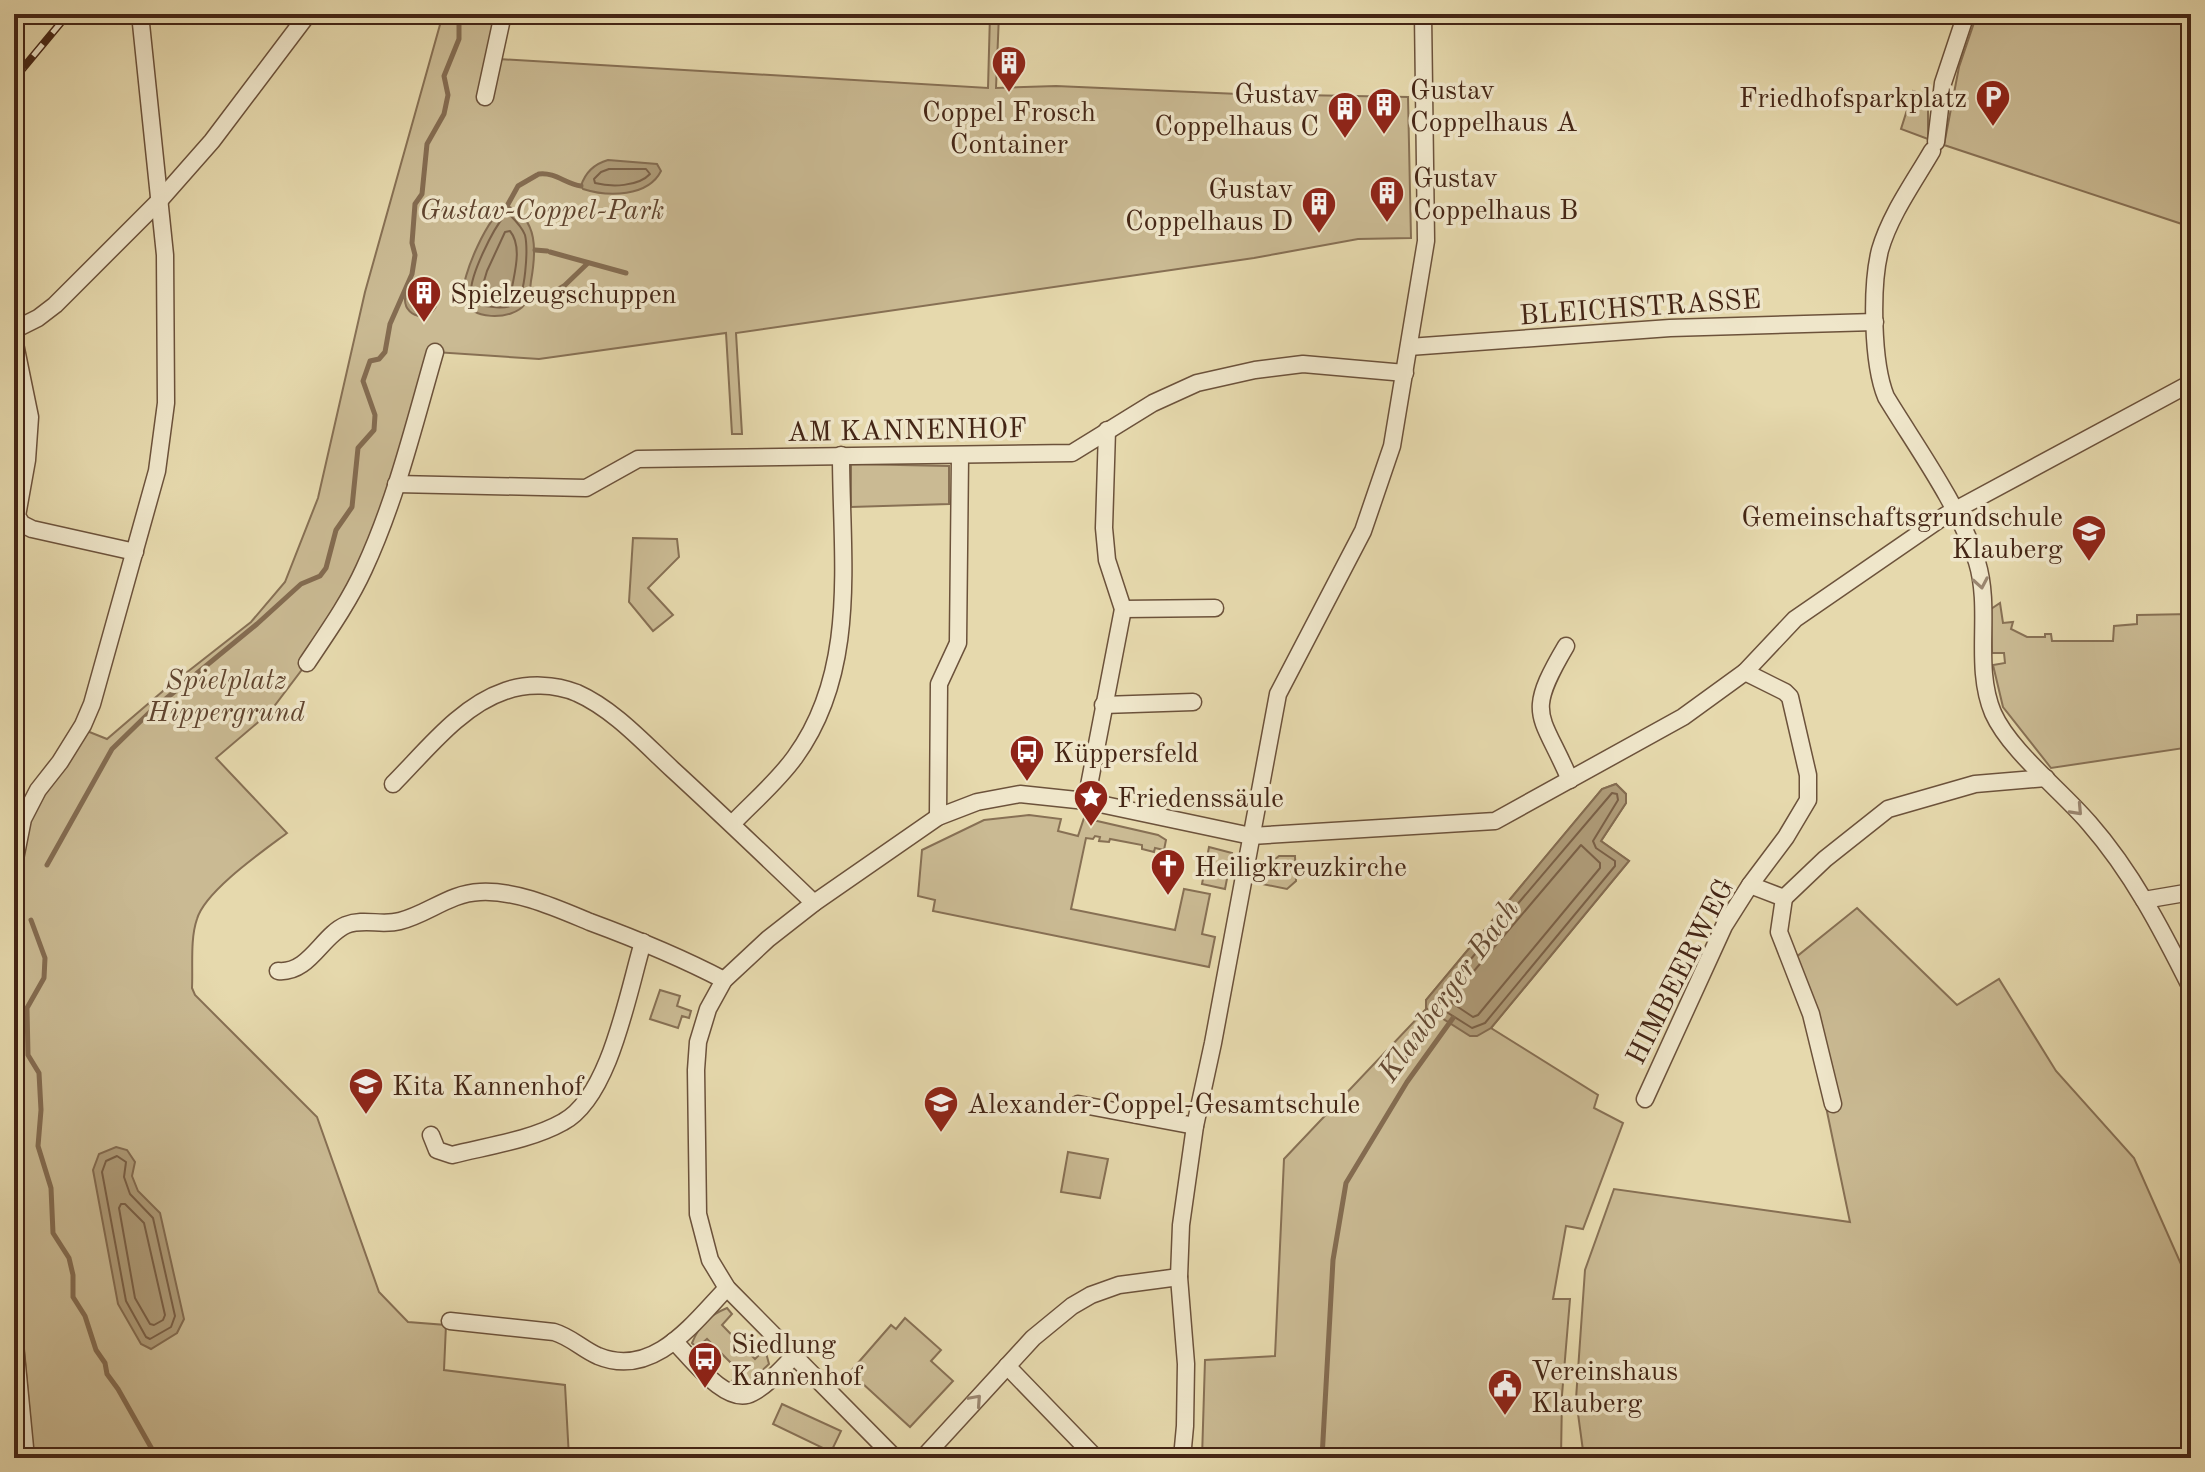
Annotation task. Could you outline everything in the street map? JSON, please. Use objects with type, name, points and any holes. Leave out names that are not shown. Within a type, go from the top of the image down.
[{"type":"street","points":[[14,864],[23,819],[38,790],[83,725],[92,704],[157,471],[166,403],[165,255],[140,14]]},
{"type":"street","points":[[14,330],[55,305],[160,200],[219,132],[308,14]]},
{"type":"street","points":[[485,97],[503,14]]},
{"type":"street","points":[[1182,1458],[1186,1364],[1179,1277],[1181,1225],[1195,1126],[1278,694],[1363,531],[1392,446],[1426,241],[1423,14]]},
{"type":"street","points":[[1966,14],[1943,83],[1934,146],[1880,250],[1875,322],[1877,371],[1883,389],[1954,510],[1979,574],[1983,595],[1982,641],[1986,691],[1994,714],[2006,735],[2090,824],[2144,900],[2191,988]]},
{"type":"street","name":"BLEICHSTRASSE","points":[[1409,347],[1670,328],[1875,322]]},
{"type":"street","points":[[14,339],[30,417],[27,460],[17,516],[22,524],[32,529],[135,552]]},
{"type":"street","points":[[307,663],[342,611],[364,570],[396,484],[435,352]]},
{"type":"street","name":"AM KANNENHOF","points":[[396,484],[586,488],[638,459],[1072,453],[1153,403],[1197,383],[1255,370],[1303,364],[1405,373]]},
{"type":"street","points":[[895,1458],[727,1288],[714,1270],[699,1226],[698,1042],[708,1009],[724,980],[768,939],[814,903],[938,817],[963,806],[1007,796],[1031,795],[1086,801],[1251,836],[1495,821],[1683,717],[1745,672],[1795,619],[1954,510],[2191,383]]},
{"type":"street","points":[[1086,801],[1123,609],[1107,560],[1104,528],[1107,430]]},
{"type":"street","points":[[732,824],[796,756],[820,711],[834,675],[842,621],[841,455]]},
{"type":"street","points":[[938,817],[939,684],[958,643],[960,456]]},
{"type":"street","points":[[1123,609],[1215,608]]},
{"type":"street","points":[[1566,646],[1539,701],[1546,734],[1570,780]]},
{"type":"street","name":"HIMBEERWEG","points":[[1645,1099],[1724,926],[1803,810],[1809,789],[1790,697],[1745,672]]},
{"type":"street","points":[[393,784],[459,720],[495,695],[514,688],[554,687],[580,694],[608,712],[814,903]]},
{"type":"street","points":[[1103,705],[1193,702]]},
{"type":"street","points":[[1833,1104],[1811,1014],[1779,932],[1784,898],[1825,859],[1888,809],[1975,784],[2046,778]]},
{"type":"street","points":[[1750,885],[1784,898]]},
{"type":"street","points":[[278,971],[291,970],[302,964],[342,927],[364,921],[400,921],[450,898],[480,891],[528,899],[683,958],[724,980]]},
{"type":"street","points":[[2144,900],[2191,892]]},
{"type":"street","points":[[431,1135],[437,1150],[452,1155],[550,1129],[567,1121],[595,1090],[605,1069],[643,942]]},
{"type":"street","points":[[1078,1104],[1195,1126]]},
{"type":"street","points":[[923,1458],[1052,1320],[1091,1295],[1134,1282],[1179,1277]]},
{"type":"street","points":[[450,1321],[554,1332],[569,1337],[600,1357],[614,1360],[650,1357],[674,1341],[727,1288]]},
{"type":"street","points":[[14,1334],[26,1458]]},
{"type":"street","points":[[674,1341],[732,1396],[751,1394],[794,1356]]},
{"type":"street","points":[[1007,1366],[1096,1458]]},
{"type":"green space","points":[[443,14],[503,14],[499,59],[988,88],[990,14],[999,14],[996,88],[1056,86],[1408,97],[1411,238],[1358,239],[1254,258],[736,333],[742,434],[732,434],[726,333],[539,359],[435,352],[377,537],[307,663],[269,713],[216,758],[287,833],[236,872],[202,908],[193,935],[192,988],[195,995],[317,1117],[379,1292],[408,1322],[446,1325],[444,1370],[565,1385],[569,1458],[34,1458],[14,1244],[14,897],[26,830],[42,795],[87,731],[107,739],[251,622],[285,582],[318,498],[365,292]]},
{"type":"green space","points":[[1977,14],[2191,14],[2191,227],[1944,145],[1959,67]]},
{"type":"green space","points":[[1913,91],[1928,96],[1928,139],[1901,129]]},
{"type":"green space","points":[[851,464],[949,466],[949,504],[851,507]]},
{"type":"green space","points":[[633,538],[677,539],[679,557],[648,588],[673,615],[653,631],[629,602]]},
{"type":"green space","points":[[2000,603],[2003,623],[2013,622],[2011,629],[2027,637],[2051,634],[2052,641],[2113,641],[2114,626],[2137,624],[2137,615],[2191,614],[2191,747],[2051,768],[2003,707],[1993,665],[2005,663],[2004,653],[1992,653],[1991,609]]},
{"type":"green space","points":[[1616,784],[1626,794],[1626,803],[1601,841],[1629,861],[1491,1028],[1598,1095],[1594,1108],[1623,1123],[1583,1229],[1566,1226],[1553,1299],[1570,1299],[1562,1395],[1561,1458],[1202,1458],[1205,1360],[1275,1356],[1284,1159],[1426,1009],[1426,1000],[1602,789]]},
{"type":"green space","points":[[1029,815],[1061,819],[1058,831],[1078,836],[1084,818],[1158,835],[1166,840],[1164,850],[1155,848],[1154,852],[1142,849],[1142,845],[1110,839],[1109,842],[1099,841],[1100,837],[1095,836],[1093,839],[1086,838],[1071,909],[1175,930],[1184,889],[1210,894],[1202,934],[1215,937],[1209,967],[933,911],[935,900],[918,896],[922,850],[984,820]]},
{"type":"green space","points":[[1209,847],[1232,853],[1225,889],[1202,884]]},
{"type":"green space","points":[[1279,856],[1295,856],[1296,881],[1287,889],[1262,884],[1265,867]]},
{"type":"green space","points":[[1857,908],[1957,1005],[1999,979],[2056,1071],[2134,1158],[2184,1271],[2191,1266],[2191,1458],[1584,1458],[1576,1399],[1585,1270],[1614,1189],[1850,1222],[1795,958]]},
{"type":"green space","points":[[660,990],[680,996],[677,1006],[691,1011],[689,1018],[682,1016],[678,1028],[650,1019]]},
{"type":"green space","points":[[1068,1152],[1108,1159],[1100,1198],[1061,1192]]},
{"type":"green space","points":[[727,1308],[732,1314],[722,1325],[755,1359],[765,1349],[769,1364],[746,1386],[731,1382],[740,1372],[707,1339],[697,1348],[692,1343],[705,1321]]},
{"type":"green space","points":[[905,1318],[941,1350],[931,1361],[953,1381],[910,1427],[850,1372],[891,1325],[896,1329]]},
{"type":"green space","points":[[782,1404],[841,1431],[831,1452],[773,1424]]},
{"type":"water","points":[[608,160],[657,164],[661,171],[647,186],[626,193],[583,189],[581,186],[588,173]]},
{"type":"water","points":[[507,206],[525,219],[533,238],[534,259],[529,296],[519,310],[491,316],[473,311],[466,305],[463,288],[485,232]]},
{"type":"water","points":[[421,284],[432,289],[437,300],[432,311],[421,316],[410,311],[405,300],[410,289]]},
{"type":"water","points":[[1616,784],[1626,794],[1626,803],[1601,841],[1629,861],[1491,1028],[1477,1036],[1470,1036],[1426,1008],[1426,1000],[1602,789]]},
{"type":"water","points":[[116,1147],[127,1150],[135,1162],[132,1176],[138,1191],[160,1213],[184,1319],[177,1333],[151,1349],[141,1344],[118,1304],[93,1170],[99,1154]]},
{"type":"waterway","points":[[47,865],[112,749],[151,711],[301,584],[320,576],[326,568],[336,530],[352,507],[358,448],[374,430],[375,415],[363,381],[370,361],[379,359],[385,352],[390,324],[412,274],[415,204],[422,194],[427,144],[444,114],[448,95],[444,76],[459,39],[459,14]]},
{"type":"waterway","points":[[539,174],[581,186]]},
{"type":"waterway","points":[[507,206],[518,186],[537,175]]},
{"type":"waterway","points":[[535,250],[547,251]]},
{"type":"waterway","points":[[550,252],[626,273]]},
{"type":"waterway","points":[[538,301],[564,286],[588,263]]},
{"type":"waterway","points":[[31,920],[45,958],[44,978],[27,1008],[28,1055],[39,1073],[41,1110],[38,1146],[51,1188],[53,1233],[69,1258],[73,1297],[85,1316],[107,1374],[157,1458]]},
{"type":"waterway","name":"Klauberger Bach","points":[[1322,1458],[1333,1260],[1346,1183],[1407,1082],[1453,1018]]},
{"type":"railway","points":[[14,79],[68,14]]},
{"type":"place","name":"Coppel Frosch Container","points":[[1009,94]]},
{"type":"place","name":"Friedhofsparkplatz","points":[[1993,128]]},
{"type":"place","name":"Gustav Coppelhaus A","points":[[1384,136]]},
{"type":"place","name":"Gustav Coppelhaus C","points":[[1345,140]]},
{"type":"place","name":"Gustav Coppelhaus B","points":[[1387,224]]},
{"type":"place","name":"Gustav Coppelhaus D","points":[[1319,235]]},
{"type":"place","name":"Spielzeugschuppen","points":[[424,324]]},
{"type":"place","name":"Gemeinschaftsgrundschule Klauberg","points":[[2089,563]]},
{"type":"place","name":"Küppersfeld","points":[[1027,783]]},
{"type":"place","name":"Friedenssäule","points":[[1091,828]]},
{"type":"place","name":"Heiligkreuzkirche","points":[[1168,897]]},
{"type":"place","name":"Kita Kannenhof","points":[[366,1116]]},
{"type":"place","name":"Alexander-Coppel-Gesamtschule","points":[[941,1134]]},
{"type":"place","name":"Siedlung Kannenhof","points":[[705,1390]]},
{"type":"place","name":"Vereinshaus Klauberg","points":[[1505,1417]]},
{"type":"park label","name":"Gustav-Coppel-Park","points":[[542,209]]},
{"type":"park label","name":"Spielplatz Hippergrund","points":[[226,695]]}]
